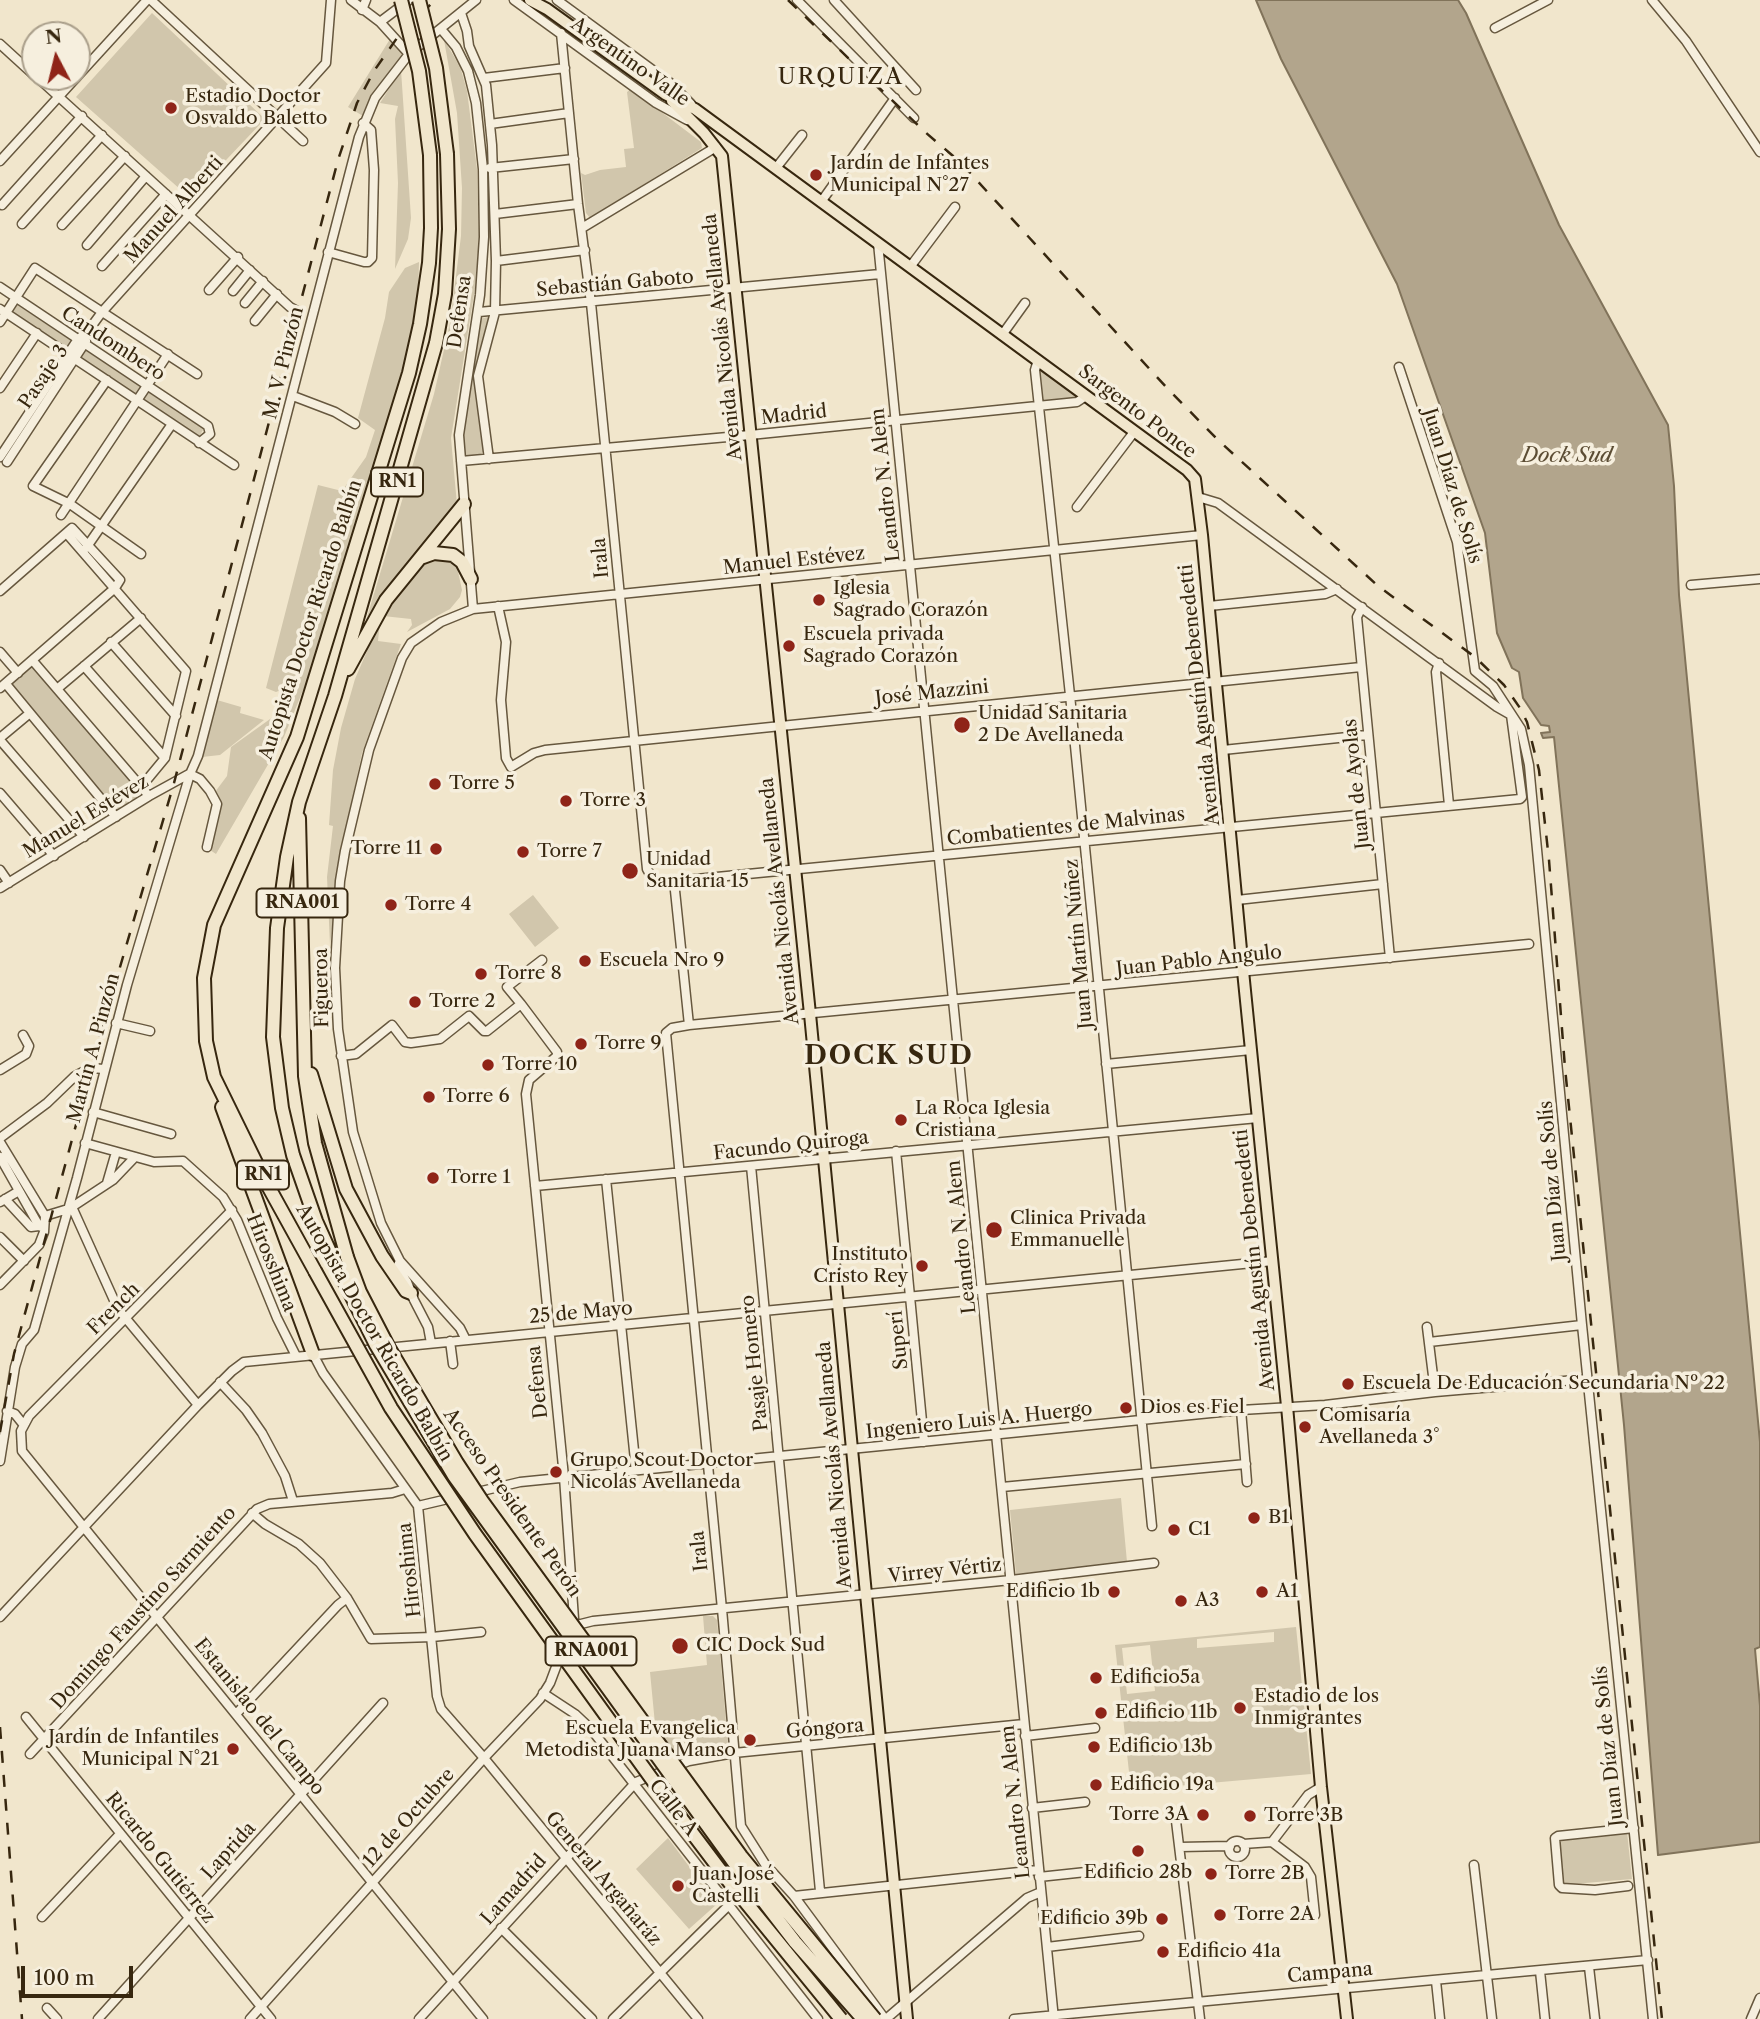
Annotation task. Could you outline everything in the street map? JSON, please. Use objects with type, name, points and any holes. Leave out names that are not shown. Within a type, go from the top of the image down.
[{"type":"highway","name":"Autopista Doctor Ricardo Balbín","points":[[401,0],[419,71],[428,128],[432,191],[429,263],[420,324],[409,373],[313,691],[288,762],[219,911],[204,978],[206,1041],[214,1077],[262,1175],[391,1408],[460,1513],[666,1799],[798,1969],[841,2019]]},
{"type":"highway","name":"Autopista Doctor Ricardo Balbín","points":[[419,0],[436,68],[445,126],[449,191],[442,312],[428,374],[335,696],[299,802],[287,857],[275,949],[272,1037],[275,1069],[293,1155],[316,1220],[341,1260],[382,1356],[454,1476],[738,1868],[795,1941],[863,2019]]},
{"type":"highway","points":[[335,696],[386,600],[464,504]]},
{"type":"highway","points":[[420,559],[434,552],[449,553],[462,562],[471,579]]},
{"type":"highway","name":"Acceso Presidente Perón","points":[[299,802],[305,1076],[315,1143],[341,1260],[416,1396],[482,1501],[741,1856],[875,2019]]},
{"type":"highway","points":[[303,1035],[329,1138],[346,1189],[377,1247],[406,1291],[411,1293]]},
{"type":"highway","points":[[214,1077],[233,1141],[313,1354]]},
{"type":"main road","points":[[530,0],[544,4],[665,94],[719,151],[729,143],[737,141]]},
{"type":"main road","name":"Sargento Ponce","points":[[665,94],[695,109],[1191,474],[1196,482],[1198,497]]},
{"type":"main road","name":"Avenida Nicolás Avellaneda","points":[[719,151],[810,1014],[907,2019]]},
{"type":"main road","name":"Avenida Agustín Debenedetti","points":[[1198,497],[1287,1406],[1321,1787],[1346,2019]]},
{"type":"street","points":[[0,161],[149,0],[303,141]]},
{"type":"street","name":"Manuel Alberti","points":[[88,331],[102,312],[326,63],[331,0]]},
{"type":"street","points":[[351,0],[380,22],[409,54]]},
{"type":"street","points":[[362,10],[366,0]]},
{"type":"street","points":[[380,22],[410,0]]},
{"type":"street","name":"M. V. Pinzón","points":[[190,774],[198,756],[363,123],[375,98],[409,54],[476,0]]},
{"type":"street","name":"Argentino Valle","points":[[514,0],[656,103],[694,124]]},
{"type":"street","name":"Argentino Valle","points":[[557,0],[678,90],[695,109]]},
{"type":"street","points":[[797,0],[914,118]]},
{"type":"street","points":[[834,0],[916,90]]},
{"type":"street","points":[[1495,28],[1548,0]]},
{"type":"street","points":[[1652,0],[1686,41],[1760,152]]},
{"type":"street","points":[[461,13],[469,46],[484,78],[494,168],[495,312],[478,376],[489,459]]},
{"type":"street","name":"Defensa","points":[[441,29],[456,47],[468,71],[477,103],[483,169],[484,237],[478,312],[460,428],[473,609]]},
{"type":"street","name":"Irala","points":[[561,33],[591,303],[647,869],[654,883]]},
{"type":"street","points":[[1,49],[21,64]]},
{"type":"street","points":[[484,78],[565,68]]},
{"type":"street","points":[[52,91],[299,312]]},
{"type":"street","points":[[821,202],[895,99]]},
{"type":"street","points":[[490,124],[569,114]]},
{"type":"street","points":[[2,205],[82,116]]},
{"type":"street","points":[[328,252],[364,262],[368,262],[372,257],[374,170],[370,130],[363,123]]},
{"type":"street","points":[[22,224],[102,135]]},
{"type":"street","points":[[776,168],[802,135]]},
{"type":"street","points":[[582,229],[719,151]]},
{"type":"street","points":[[62,225],[125,156]]},
{"type":"street","points":[[483,169],[574,159]]},
{"type":"street","points":[[87,245],[146,176]]},
{"type":"street","points":[[102,266],[166,194]]},
{"type":"street","points":[[495,214],[578,204]]},
{"type":"street","points":[[910,267],[955,207]]},
{"type":"street","name":"Leandro N. Alem","points":[[878,243],[1054,2017]]},
{"type":"street","points":[[496,261],[585,250]]},
{"type":"street","points":[[209,290],[238,257]]},
{"type":"street","points":[[0,321],[3,311],[35,268],[197,374]]},
{"type":"street","points":[[233,291],[250,270]]},
{"type":"street","name":"Sebastián Gaboto","points":[[478,312],[880,274]]},
{"type":"street","points":[[245,303],[263,281]]},
{"type":"street","name":"Candombero","points":[[0,288],[208,426],[210,434],[200,443]]},
{"type":"street","points":[[255,321],[276,294]]},
{"type":"street","points":[[1002,335],[1025,303]]},
{"type":"street","name":"Candombero","points":[[3,311],[234,465]]},
{"type":"street","name":"Pasaje 3","points":[[4,459],[88,331]]},
{"type":"street","points":[[0,388],[37,333]]},
{"type":"street","points":[[61,515],[168,354]]},
{"type":"street","name":"Juan Martín Núñez","points":[[1038,360],[1035,370],[1056,549],[1152,1526]]},
{"type":"street","name":"Juan Díaz de Solís","points":[[1399,367],[1457,542],[1475,671],[1493,686],[1521,729],[1529,765],[1587,1379],[1653,2019]]},
{"type":"street","points":[[107,380],[33,486],[70,503],[141,554]]},
{"type":"street","points":[[293,396],[335,412],[355,424]]},
{"type":"street","name":"Madrid","points":[[461,461],[1040,406],[1077,402],[1086,396]]},
{"type":"street","points":[[85,548],[172,424]]},
{"type":"street","points":[[1077,507],[1134,432]]},
{"type":"street","points":[[1198,497],[1218,503],[1511,715]]},
{"type":"street","points":[[0,591],[68,534],[120,580],[115,589],[3,686],[30,713],[116,817]]},
{"type":"street","name":"Manuel Estévez","points":[[473,609],[1202,535]]},
{"type":"street","points":[[1691,585],[1760,579]]},
{"type":"street","points":[[115,589],[186,671],[165,758],[141,787]]},
{"type":"street","points":[[1209,606],[1325,594],[1337,589]]},
{"type":"street","name":"José Mazzini","points":[[498,606],[506,649],[500,700],[506,758],[511,767],[534,753],[545,750],[1361,667]]},
{"type":"street","name":"Juan de Ayolas","points":[[1362,607],[1357,617],[1390,958]]},
{"type":"street","name":"Figueroa","points":[[466,1340],[460,1328],[400,1261],[381,1223],[353,1132],[341,1056],[335,968],[340,881],[356,800],[369,750],[407,649],[430,628],[473,609]]},
{"type":"street","points":[[57,689],[141,618]]},
{"type":"street","points":[[111,642],[176,716]]},
{"type":"street","points":[[0,652],[18,673]]},
{"type":"street","points":[[33,661],[149,796]]},
{"type":"street","points":[[1439,663],[1436,672],[1450,805]]},
{"type":"street","points":[[84,666],[165,758]]},
{"type":"street","points":[[30,713],[0,739],[84,837]]},
{"type":"street","name":"Combatientes de Malvinas","points":[[654,883],[1522,797],[1511,715]]},
{"type":"street","points":[[1223,750],[1367,735]]},
{"type":"street","points":[[190,774],[200,779],[217,804],[207,847]]},
{"type":"street","name":"Manuel Estévez","points":[[0,888],[149,796],[190,774]]},
{"type":"street","name":"Martín A. Pinzón","points":[[0,1461],[19,1352],[22,1344],[34,1331],[70,1208],[116,1023],[190,774]]},
{"type":"street","points":[[0,793],[54,856]]},
{"type":"street","points":[[0,870],[9,883]]},
{"type":"street","points":[[674,881],[689,1025]]},
{"type":"street","points":[[1237,900],[1383,884]]},
{"type":"street","name":"Juan Pablo Angulo","points":[[666,1033],[672,1028],[689,1025],[1529,944]]},
{"type":"street","points":[[341,1056],[356,1054],[392,1025],[405,1042],[411,1043],[440,1039],[469,1016],[487,1031],[521,1004],[507,987],[542,960]]},
{"type":"street","name":"Defensa","points":[[521,1004],[557,1052],[556,1056],[529,1080],[526,1094],[564,1477],[573,1586],[573,1626]]},
{"type":"street","points":[[116,1023],[150,1031]]},
{"type":"street","name":"Irala","points":[[666,1033],[741,1826],[765,1864],[794,1896],[885,2019]]},
{"type":"street","points":[[0,1070],[26,1054],[29,1046],[23,1035]]},
{"type":"street","points":[[1106,1064],[1251,1050]]},
{"type":"street","points":[[0,1284],[39,1245],[45,1216],[0,1140],[47,1103],[75,1076],[90,1068],[104,1069]]},
{"type":"street","points":[[93,1112],[171,1134]]},
{"type":"street","name":"Facundo Quiroga","points":[[535,1186],[1258,1118]]},
{"type":"street","points":[[45,1216],[70,1208],[106,1186],[133,1162],[135,1157],[85,1143]]},
{"type":"street","points":[[106,1186],[116,1152]]},
{"type":"street","name":"Superí","points":[[896,1152],[924,1442]]},
{"type":"street","points":[[0,1157],[42,1227]]},
{"type":"street","name":"Hirosshima","points":[[135,1157],[166,1164],[180,1161],[187,1164],[232,1210],[276,1318],[296,1356]]},
{"type":"street","name":"Pasaje Homero","points":[[751,1166],[820,1891]]},
{"type":"street","points":[[606,1180],[636,1470]]},
{"type":"street","points":[[19,1191],[3,1201],[31,1227],[42,1227]]},
{"type":"street","points":[[70,1208],[107,1289],[125,1320],[198,1405]]},
{"type":"street","name":"French","points":[[22,1427],[232,1210]]},
{"type":"street","points":[[0,1237],[24,1261]]},
{"type":"street","points":[[400,1261],[397,1267],[428,1327],[431,1343]]},
{"type":"street","name":"25 de Mayo","points":[[0,1617],[220,1382],[244,1362],[1273,1261]]},
{"type":"street","points":[[1429,1342],[1582,1325]]},
{"type":"street","points":[[1427,1327],[1435,1392]]},
{"type":"street","points":[[450,1341],[453,1364]]},
{"type":"street","name":"Hiroshima","points":[[313,1354],[323,1373],[418,1506],[437,1696],[441,1709],[484,1758]]},
{"type":"street","name":"Ingeniero Luis A. Huergo","points":[[418,1506],[513,1483],[564,1477],[1241,1410],[1587,1379]]},
{"type":"street","points":[[220,1382],[246,1410],[262,1433],[285,1476],[293,1501],[392,1493],[405,1489]]},
{"type":"street","points":[[1241,1410],[1247,1482]]},
{"type":"street","points":[[7,1411],[15,1414],[22,1427]]},
{"type":"street","name":"Estanislao del Campo","points":[[22,1427],[20,1444],[24,1455],[237,1713],[483,2019]]},
{"type":"street","points":[[1002,1487],[1246,1464]]},
{"type":"street","name":"Domingo Faustino Sarmiento","points":[[30,1754],[252,1513],[269,1504],[293,1501]]},
{"type":"street","points":[[252,1513],[313,1556],[348,1598],[371,1639],[481,1632]]},
{"type":"street","name":"Virrey Vértiz","points":[[573,1626],[593,1621],[1011,1580],[1154,1563]]},
{"type":"street","points":[[237,1713],[338,1605],[348,1598]]},
{"type":"street","name":"12 de Octubre","points":[[250,2019],[543,1693],[573,1626]]},
{"type":"street","name":"Calle A","points":[[543,1693],[587,1724],[818,2019]]},
{"type":"street","name":"Laprida","points":[[98,2019],[383,1703]]},
{"type":"street","name":"Ricardo Gutiérrez","points":[[26,1717],[271,2019]]},
{"type":"street","name":"Góngora","points":[[634,1783],[689,1761],[734,1753],[1024,1724]]},
{"type":"street","points":[[1025,1736],[1095,1728]]},
{"type":"street","name":"General Argañaráz","points":[[484,1758],[698,2019]]},
{"type":"street","name":"Lamadrid","points":[[419,2019],[634,1783]]},
{"type":"street","points":[[1272,1842],[1308,1795],[1321,1787]]},
{"type":"street","points":[[1032,1808],[1085,1802]]},
{"type":"street","points":[[1176,1821],[1200,2019]]},
{"type":"street","points":[[1628,1886],[1595,1890],[1562,1888],[1559,1885],[1555,1838],[1560,1835],[1634,1828]]},
{"type":"street","points":[[42,1917],[120,1834]]},
{"type":"street","points":[[1180,1847],[1230,1846],[1237,1841],[1243,1844],[1272,1842],[1309,1871],[1315,1915]]},
{"type":"street","points":[[1230,1846],[1231,1854],[1238,1857],[1245,1852],[1243,1844]]},
{"type":"street","points":[[1475,1865],[1492,2019]]},
{"type":"street","points":[[794,1896],[820,1891],[1114,1869]]},
{"type":"street","points":[[885,2019],[1027,1898],[1041,1892]]},
{"type":"street","points":[[613,2019],[728,1906]]},
{"type":"street","points":[[501,1928],[593,2019]]},
{"type":"street","points":[[1046,1947],[1139,1936]]},
{"type":"street","name":"Campana","points":[[1014,2019],[1648,1960]]},
{"type":"street","points":[[1589,1967],[1595,2019]]},
{"type":"street","points":[[1540,1971],[1545,2019]]},
{"type":"street","points":[[1436,1980],[1440,2019]]},
{"type":"street","points":[[1751,2019],[1760,1998]]},
{"type":"street","points":[[47,2008],[57,2019]]},
{"type":"shaded area","name":"Estadio Doctor Osvaldo Baletto","points":[[152,13],[265,119],[190,198],[76,97],[81,91],[91,91],[91,80]]},
{"type":"shaded area","points":[[390,39],[401,48],[402,57],[371,100],[363,116],[348,107]]},
{"type":"shaded area","points":[[444,40],[460,66],[467,91],[477,169],[479,236],[476,282],[451,438],[457,505],[364,627],[434,394],[450,323],[461,236],[462,188],[457,113]]},
{"type":"shaded area","points":[[401,70],[411,218],[408,239],[395,269],[398,183],[395,119],[398,106],[380,103]]},
{"type":"shaded area","points":[[631,89],[701,142],[702,148],[590,218],[586,213],[581,173],[585,175],[626,167],[624,149],[634,148],[627,92]]},
{"type":"shaded area","points":[[419,262],[418,298],[409,349],[310,673],[284,737],[216,854],[210,850],[221,805],[215,792],[227,776],[231,747],[291,704],[298,683],[276,692],[266,688],[318,485],[342,491],[366,457],[375,430],[358,418],[385,318],[389,292],[405,268]]},
{"type":"shaded area","points":[[16,304],[72,341],[67,349],[10,313]]},
{"type":"shaded area","points":[[492,316],[475,371],[484,450],[481,455],[467,458],[464,457],[461,435],[479,319]]},
{"type":"shaded area","points":[[85,349],[141,386],[135,395],[79,358]]},
{"type":"shaded area","points":[[1038,360],[1086,396],[1039,406]]},
{"type":"shaded area","points":[[148,392],[204,428],[199,437],[142,401]]},
{"type":"shaded area","points":[[430,556],[456,562],[462,590],[460,597],[450,609],[407,632],[412,625],[411,619],[383,616],[394,595]]},
{"type":"shaded area","points":[[380,621],[378,641],[401,644],[362,753],[341,853],[330,945],[327,877],[333,826],[329,825],[333,770],[355,679]]},
{"type":"shaded area","points":[[32,666],[143,795],[117,811],[10,686]]},
{"type":"shaded area","points":[[217,700],[241,707],[240,713],[264,720],[220,755],[202,757]]},
{"type":"shaded area","points":[[533,895],[559,928],[535,947],[509,914]]},
{"type":"shaded area","points":[[1121,1498],[1127,1562],[1016,1574],[1010,1510]]},
{"type":"shaded area","points":[[703,1616],[713,1616],[717,1620],[728,1745],[721,1752],[678,1761],[655,1724],[650,1672],[707,1665]]},
{"type":"shaded area","points":[[1296,1627],[1311,1774],[1131,1790],[1115,1645]],"holes":[[[1274,1632],[1274,1642],[1197,1648],[1197,1639]],[[1150,1645],[1155,1691],[1127,1694],[1122,1648]]]},
{"type":"shaded area","points":[[1627,1832],[1632,1879],[1562,1885],[1559,1839]]},
{"type":"shaded area","name":"Juan José Castelli","points":[[668,1838],[717,1904],[689,1929],[636,1869]]},
{"type":"water","name":"Dock Sud","points":[[1256,0],[1458,0],[1559,225],[1668,425],[1679,595],[1760,1442],[1760,1647],[1755,1649],[1760,1706],[1760,1842],[1658,1855],[1624,1425],[1554,737],[1543,738],[1541,733],[1550,732],[1549,726],[1541,725],[1523,698],[1519,672],[1512,668],[1497,633],[1485,533],[1397,284],[1281,59]]},
{"type":"railway","points":[[0,1432],[14,1354],[103,1025],[174,783],[338,160],[357,103],[374,71],[397,38],[435,0]]},
{"type":"railway","points":[[788,0],[925,132],[960,162],[1218,440],[1378,586],[1475,657],[1504,685],[1527,722],[1539,770],[1549,860],[1565,1068],[1662,2019]]},
{"type":"railway","points":[[0,1727],[22,2019]]},
{"type":"place","name":"Estadio Doctor Osvaldo Baletto","points":[[171,108]]},
{"type":"place","name":"Jardín de Infantes Municipal N°27","points":[[816,175]]},
{"type":"place","name":"Iglesia Sagrado Corazón","points":[[819,600]]},
{"type":"place","name":"Escuela privada Sagrado Corazón","points":[[789,646]]},
{"type":"place","name":"Unidad Sanitaria 2 De Avellaneda","points":[[962,725]]},
{"type":"place","name":"Torre 5","points":[[435,784]]},
{"type":"place","name":"Torre 3","points":[[566,801]]},
{"type":"place","name":"Torre 11","points":[[436,849]]},
{"type":"place","name":"Torre 7","points":[[523,852]]},
{"type":"place","name":"Unidad Sanitaria 15","points":[[630,871]]},
{"type":"place","name":"Torre 4","points":[[391,905]]},
{"type":"place","name":"Escuela Nro 9","points":[[585,961]]},
{"type":"place","name":"Torre 8","points":[[481,974]]},
{"type":"place","name":"Torre 2","points":[[415,1002]]},
{"type":"place","name":"Torre 9","points":[[581,1044]]},
{"type":"place","name":"Torre 10","points":[[488,1065]]},
{"type":"place","name":"Torre 6","points":[[429,1097]]},
{"type":"place","name":"La Roca Iglesia Cristiana","points":[[901,1120]]},
{"type":"place","name":"Torre 1","points":[[433,1178]]},
{"type":"place","name":"Clinica Privada Emmanuelle","points":[[994,1230]]},
{"type":"place","name":"Instituto Cristo Rey","points":[[922,1266]]},
{"type":"place","name":"Escuela De Educación Secundaria Nº 22","points":[[1348,1384]]},
{"type":"place","name":"Dios es Fiel","points":[[1126,1408]]},
{"type":"place","name":"Comisaría Avellaneda 3°","points":[[1305,1427]]},
{"type":"place","name":"Grupo Scout Doctor Nicolás Avellaneda","points":[[556,1472]]},
{"type":"place","name":"B1","points":[[1254,1518]]},
{"type":"place","name":"C1","points":[[1174,1530]]},
{"type":"place","name":"Edificio 1b","points":[[1114,1592]]},
{"type":"place","name":"A1","points":[[1262,1592]]},
{"type":"place","name":"A3","points":[[1181,1601]]},
{"type":"place","name":"CIC Dock Sud","points":[[680,1646]]},
{"type":"place","name":"Edificio5a","points":[[1096,1678]]},
{"type":"place","name":"Estadio de los Inmigrantes","points":[[1240,1708]]},
{"type":"place","name":"Edificio 11b","points":[[1101,1713]]},
{"type":"place","name":"Escuela Evangelica Metodista Juana Manso","points":[[750,1740]]},
{"type":"place","name":"Edificio 13b","points":[[1094,1747]]},
{"type":"place","name":"Jardín de Infantiles Municipal N°21","points":[[233,1749]]},
{"type":"place","name":"Edificio 19a","points":[[1096,1785]]},
{"type":"place","name":"Torre 3A","points":[[1203,1815]]},
{"type":"place","name":"Torre 3B","points":[[1250,1816]]},
{"type":"place","name":"Edificio 28b","points":[[1138,1851]]},
{"type":"place","name":"Torre 2B","points":[[1211,1874]]},
{"type":"place","name":"Juan José Castelli","points":[[678,1886]]},
{"type":"place","name":"Torre 2A","points":[[1220,1915]]},
{"type":"place","name":"Edificio 39b","points":[[1162,1919]]},
{"type":"place","name":"Edificio 41a","points":[[1163,1952]]},
{"type":"district","name":"URQUIZA","points":[[841,77]]},
{"type":"district","name":"DOCK SUD","points":[[889,1056]]}]
